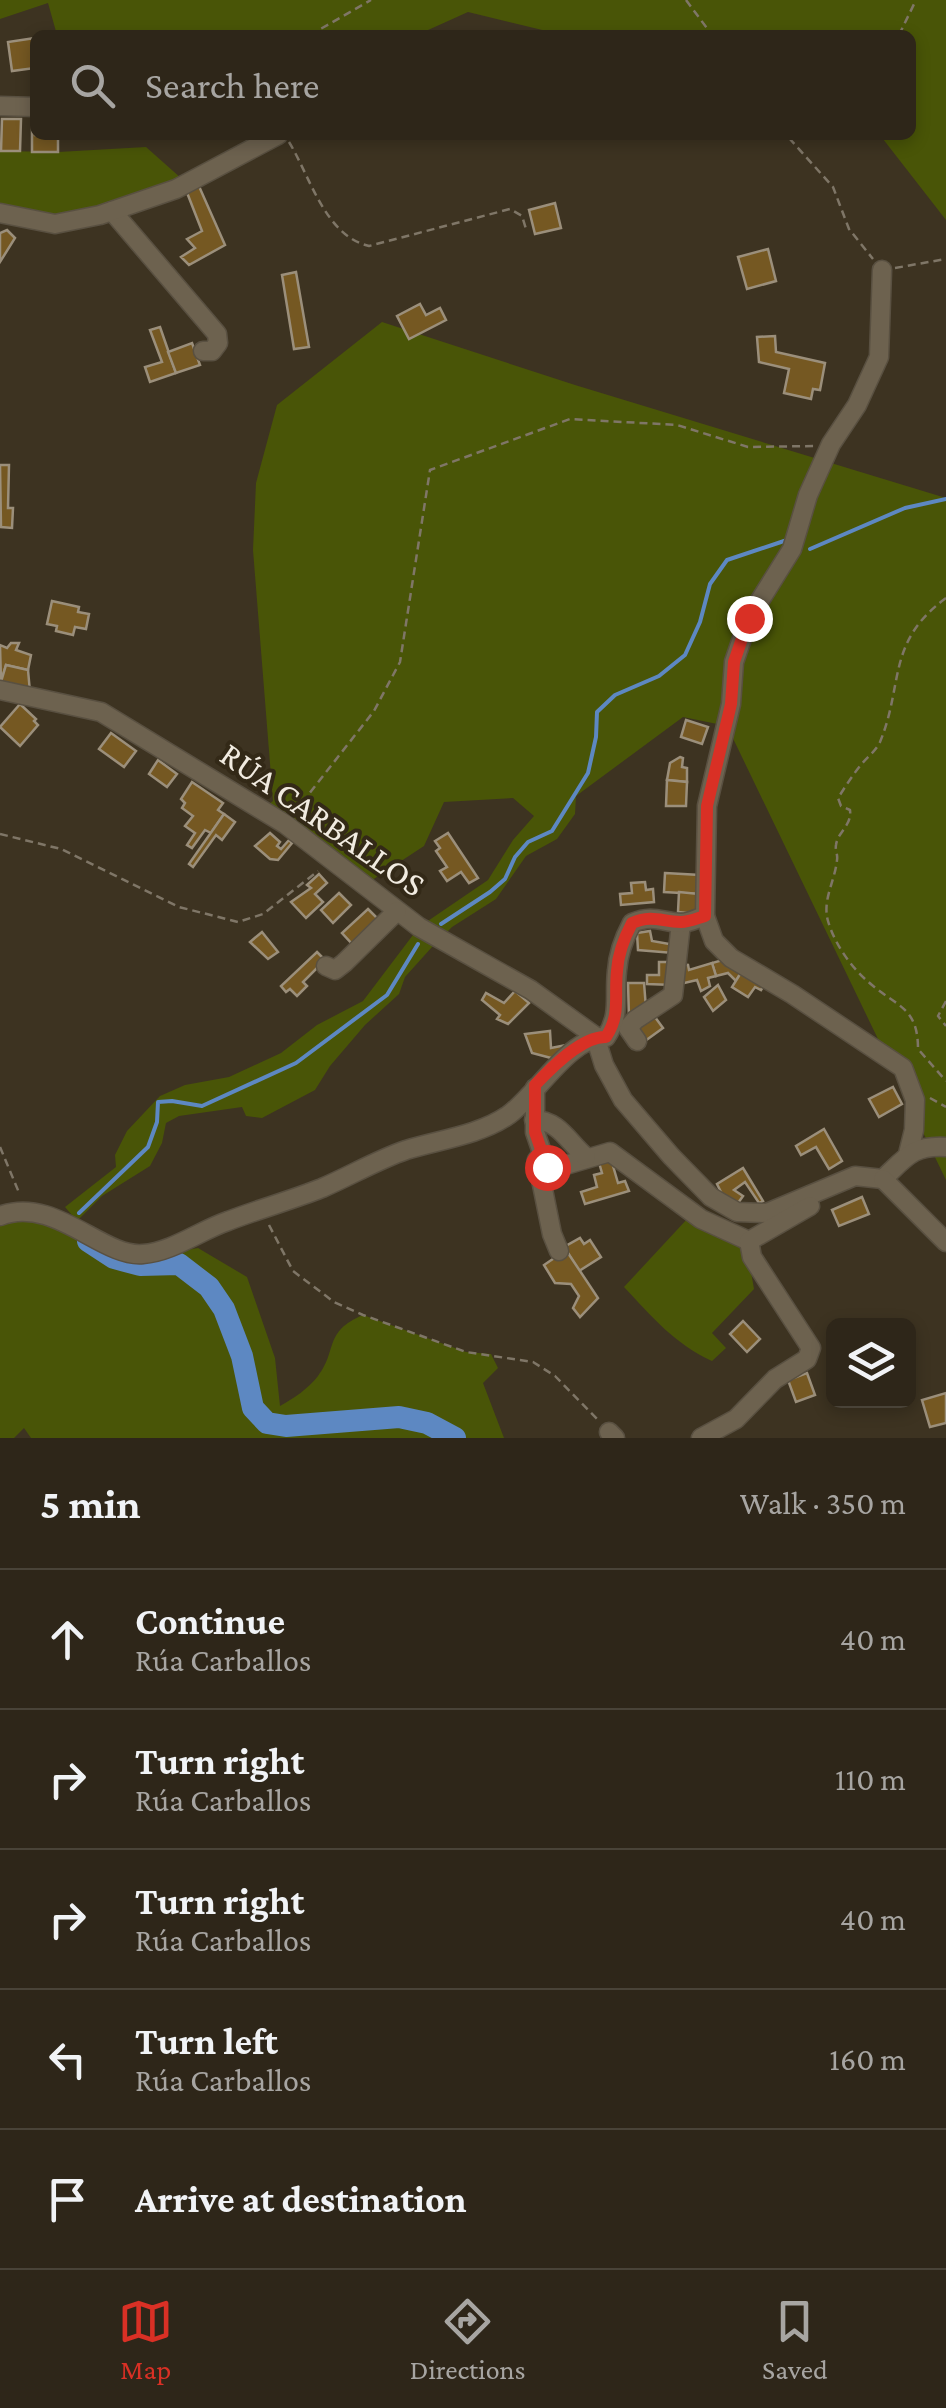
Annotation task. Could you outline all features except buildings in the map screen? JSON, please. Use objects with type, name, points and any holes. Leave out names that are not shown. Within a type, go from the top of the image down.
[{"type":"street","points":[[0,106],[30,107]]},
{"type":"street","points":[[0,213],[55,224],[112,210],[176,189],[269,140]]},
{"type":"street","points":[[112,210],[217,334],[218,343],[212,351],[203,351]]},
{"type":"street","points":[[882,270],[879,356],[857,404],[830,444],[808,494],[792,549],[749,618],[734,662],[731,704],[707,806],[705,916],[714,941],[731,958],[903,1068],[915,1100],[908,1154]]},
{"type":"street","name":"RÚA CARBALLOS","points":[[0,690],[102,712],[286,824],[397,911],[440,940],[531,990],[594,1036]]},
{"type":"street","points":[[326,966],[334,970],[344,964],[397,911]]},
{"type":"street","points":[[9,1212],[78,1228],[137,1254],[146,1254],[323,1188],[402,1152],[496,1122],[513,1111],[549,1070],[594,1036],[606,1037],[616,1023],[617,966],[632,923],[644,918],[680,922],[705,916]]},
{"type":"street","points":[[637,1041],[628,1028],[634,1020],[673,996],[680,922]]},
{"type":"street","points":[[594,1036],[604,1066],[623,1100],[711,1196],[737,1212],[767,1214],[856,1176],[883,1179],[946,1242]]},
{"type":"street","points":[[535,1085],[534,1120],[547,1167],[552,1169],[610,1152],[701,1220],[749,1241]]},
{"type":"street","points":[[534,1120],[545,1120],[560,1130],[586,1157]]},
{"type":"street","points":[[883,1179],[908,1154],[923,1146],[946,1147]]},
{"type":"street","points":[[541,1155],[537,1160],[552,1234],[560,1251]]},
{"type":"street","points":[[749,1241],[833,1194],[838,1186]]},
{"type":"street","points":[[701,1438],[736,1418],[775,1379],[807,1359],[811,1348],[752,1257],[749,1241]]},
{"type":"path","points":[[319,30],[372,0]]},
{"type":"path","points":[[686,0],[708,30]]},
{"type":"path","points":[[902,30],[916,0]]},
{"type":"path","points":[[286,140],[338,228],[355,242],[369,246],[510,208],[522,216],[526,229]]},
{"type":"path","points":[[793,140],[833,186],[849,230],[882,270],[946,259]]},
{"type":"path","points":[[286,824],[374,711],[400,662],[430,470],[570,419],[677,425],[748,447],[830,444]]},
{"type":"path","points":[[946,598],[932,608],[907,643],[894,682],[888,723],[877,749],[862,762],[838,798],[841,806],[850,810],[851,820],[836,844],[838,859],[828,892],[826,917],[854,966],[908,1012],[918,1031],[918,1049],[946,1081]]},
{"type":"path","points":[[0,834],[61,849],[179,906],[238,922],[264,914],[320,870],[328,858]]},
{"type":"path","points":[[946,1002],[938,1016],[946,1026]]},
{"type":"path","points":[[0,1146],[20,1191],[9,1212]]},
{"type":"path","points":[[266,1208],[270,1229],[293,1271],[334,1302],[466,1352],[533,1362],[574,1392],[612,1435]]},
{"type":"green space","points":[[0,0],[946,0],[946,220],[884,140],[916,140],[916,30],[542,30],[468,12],[428,30],[56,30],[48,3],[0,19]]},
{"type":"green space","points":[[146,147],[182,179],[108,212],[30,220],[0,213],[0,151]]},
{"type":"green space","points":[[382,322],[946,498],[946,1180],[727,726],[683,717],[576,796],[575,814],[557,839],[526,856],[496,899],[452,927],[432,947],[405,977],[399,994],[365,1025],[315,1090],[262,1118],[246,1116],[242,1107],[179,1116],[166,1123],[162,1143],[150,1166],[102,1196],[77,1221],[65,1207],[116,1167],[115,1155],[127,1131],[160,1096],[185,1085],[229,1077],[281,1053],[317,1025],[363,1001],[419,927],[488,880],[513,840],[534,816],[513,798],[444,802],[424,846],[363,886],[262,809],[273,801],[253,550],[256,483],[277,405]]},
{"type":"green space","points":[[18,1215],[45,1221],[135,1259],[198,1248],[247,1277],[275,1358],[280,1406],[314,1381],[336,1335],[363,1315],[466,1352],[491,1354],[498,1368],[483,1383],[504,1438],[31,1438],[24,1428],[14,1438],[0,1438],[0,1221]]},
{"type":"green space","points":[[689,1217],[747,1249],[754,1289],[712,1333],[726,1348],[712,1361],[675,1338],[624,1287]]},
{"type":"waterway","points":[[810,549],[905,508],[946,499]]},
{"type":"waterway","points":[[441,924],[505,879],[515,857],[528,842],[552,831],[588,773],[597,712],[615,695],[659,676],[685,655],[700,622],[710,584],[727,560],[787,540]]},
{"type":"waterway","points":[[79,1213],[148,1147],[157,1122],[158,1102],[202,1106],[296,1063],[387,995],[418,944]]},
{"type":"waterway","points":[[88,1241],[114,1258],[140,1265],[179,1264],[209,1287],[224,1309],[242,1356],[253,1408],[267,1423],[286,1426],[399,1417],[427,1423],[455,1438]]},
{"type":"route","points":[[547,1167],[535,1132],[535,1085],[594,1036],[606,1037],[616,1023],[617,966],[632,923],[644,918],[680,922],[705,916],[707,806],[731,704],[734,662],[749,618]]}]
